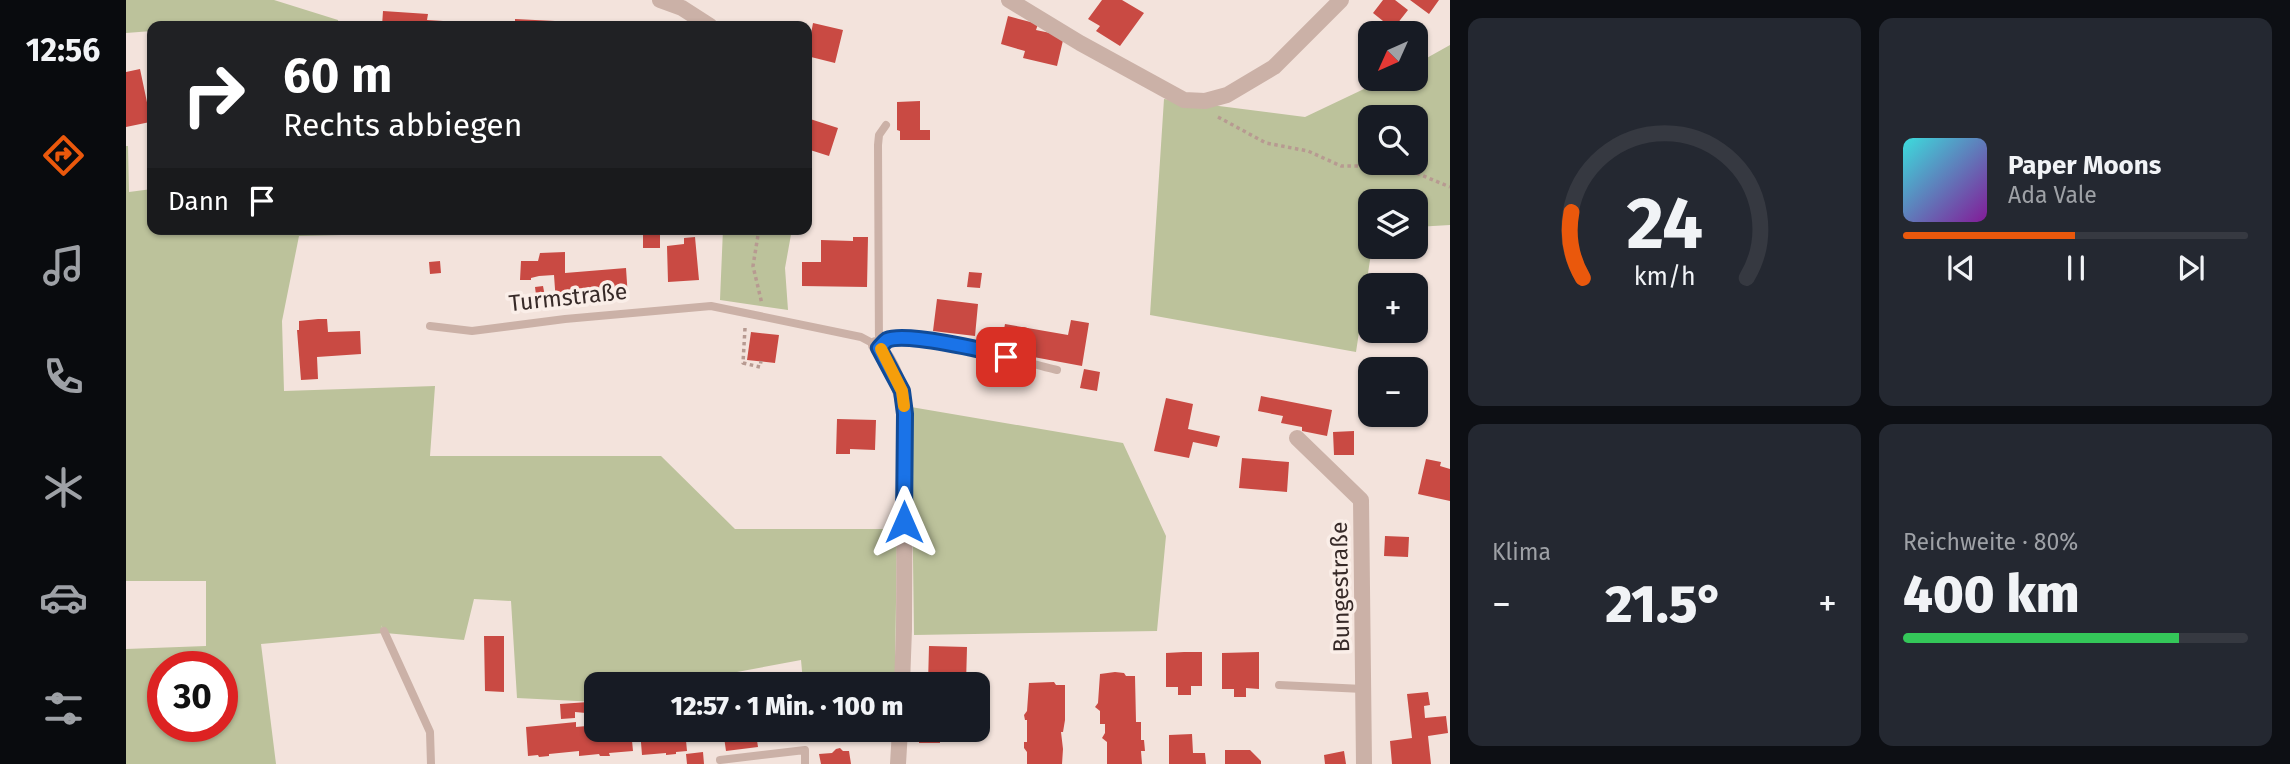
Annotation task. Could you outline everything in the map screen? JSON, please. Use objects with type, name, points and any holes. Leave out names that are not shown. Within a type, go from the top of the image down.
[{"type":"street","points":[[660,0],[682,8],[702,21]]},
{"type":"street","points":[[1009,0],[1080,43],[1184,100],[1205,101],[1227,95],[1274,67],[1341,0]]},
{"type":"street","points":[[878,346],[902,391],[905,414],[902,672]]},
{"type":"street","name":"Bungestraße","points":[[1297,438],[1362,500],[1364,764]]},
{"type":"street","points":[[898,764],[899,742]]},
{"type":"lane","points":[[878,346],[878,145],[879,135],[886,125]]},
{"type":"lane","name":"Turmstraße","points":[[430,326],[472,331],[565,319],[712,306],[861,337],[878,346]]},
{"type":"lane","points":[[878,346],[887,340],[912,338],[989,351],[1057,370]]},
{"type":"lane","points":[[384,631],[430,732],[431,764]]},
{"type":"lane","points":[[1279,685],[1363,689]]},
{"type":"lane","points":[[720,760],[805,750],[805,764]]},
{"type":"path","points":[[1205,101],[1218,118],[1266,143],[1308,151],[1341,166],[1375,166],[1414,172],[1450,187]]},
{"type":"path","points":[[758,235],[754,266],[765,316]]},
{"type":"path","points":[[746,312],[743,363],[760,367],[761,361]]},
{"type":"green space","points":[[126,0],[274,0],[338,21],[147,21],[147,31],[126,33]]},
{"type":"green space","points":[[1450,45],[1450,225],[1428,226],[1428,189],[1358,189],[1358,259],[1370,259],[1368,273],[1358,273],[1356,352],[1150,315],[1164,99],[1305,117],[1360,91],[1428,91],[1428,57]]},
{"type":"green space","points":[[126,146],[129,192],[147,190],[147,235],[342,235],[299,236],[282,321],[284,391],[435,386],[430,456],[661,456],[735,529],[897,529],[895,672],[802,672],[801,660],[737,672],[584,672],[584,701],[517,698],[511,601],[474,599],[464,640],[385,633],[381,625],[384,633],[261,644],[276,764],[126,764],[126,649],[206,646],[206,581],[126,581]]},
{"type":"green space","points":[[723,235],[791,235],[785,268],[788,310],[720,300]]},
{"type":"green space","points":[[911,407],[1123,443],[1166,536],[1157,631],[914,635]]},
{"type":"building","points":[[1102,0],[1122,0],[1144,13],[1120,46],[1096,31],[1100,26],[1088,19]]},
{"type":"building","points":[[1383,0],[1395,0],[1408,10],[1399,21],[1383,21],[1373,13]]},
{"type":"building","points":[[1410,0],[1439,0],[1429,14]]},
{"type":"building","points":[[383,11],[428,14],[427,20],[443,21],[382,21]]},
{"type":"building","points":[[1008,16],[1038,24],[1036,30],[1064,36],[1057,66],[1023,58],[1025,51],[1001,44]]},
{"type":"building","points":[[515,19],[555,21],[515,21]]},
{"type":"building","points":[[813,23],[843,30],[835,63],[812,57]]},
{"type":"building","points":[[140,69],[147,102],[147,123],[126,127],[126,72]]},
{"type":"building","points":[[920,101],[920,130],[930,130],[930,140],[900,140],[900,131],[897,130],[897,102]]},
{"type":"building","points":[[812,120],[838,128],[829,156],[812,151]]},
{"type":"building","points":[[643,235],[660,235],[660,248],[643,248]]},
{"type":"building","points":[[695,237],[699,280],[668,282],[667,246],[684,244],[684,238]]},
{"type":"building","points":[[853,237],[868,237],[867,287],[802,286],[802,262],[821,262],[821,240],[853,241]]},
{"type":"building","points":[[565,252],[565,273],[626,268],[628,298],[556,303],[554,275],[520,280],[521,261],[538,261],[540,253]]},
{"type":"building","points":[[440,261],[441,273],[430,274],[429,262]]},
{"type":"building","points":[[969,272],[982,273],[980,288],[967,287]]},
{"type":"building","points":[[543,286],[546,302],[537,303],[535,287]]},
{"type":"building","points":[[937,299],[978,304],[975,336],[933,331]]},
{"type":"building","points":[[327,319],[328,332],[360,331],[361,354],[317,357],[318,379],[301,380],[297,330],[299,321]]},
{"type":"building","points":[[1071,320],[1089,323],[1082,366],[1028,356],[1030,345],[1002,340],[1005,324],[1068,335]]},
{"type":"building","points":[[751,332],[779,335],[775,363],[747,360]]},
{"type":"building","points":[[1084,369],[1100,372],[1097,391],[1080,388]]},
{"type":"building","points":[[1261,396],[1332,410],[1327,436],[1281,423],[1283,416],[1258,411]]},
{"type":"building","points":[[1166,398],[1193,404],[1188,429],[1220,436],[1217,447],[1193,442],[1189,458],[1154,451]]},
{"type":"building","points":[[837,419],[876,420],[875,450],[850,449],[850,454],[836,454]]},
{"type":"building","points":[[1354,431],[1354,455],[1334,455],[1333,432]]},
{"type":"building","points":[[1242,458],[1289,462],[1287,492],[1239,488]]},
{"type":"building","points":[[1426,459],[1441,462],[1440,466],[1450,469],[1450,501],[1418,494]]},
{"type":"building","points":[[1385,536],[1409,537],[1408,557],[1384,556]]},
{"type":"building","points":[[484,636],[504,636],[504,692],[485,691]]},
{"type":"building","points":[[929,646],[967,647],[966,672],[928,672]]},
{"type":"building","points":[[1202,652],[1202,686],[1191,686],[1191,695],[1178,695],[1178,687],[1166,687],[1166,653]]},
{"type":"building","points":[[1259,652],[1259,689],[1246,688],[1246,697],[1234,697],[1234,689],[1222,689],[1222,653]]},
{"type":"building","points":[[1115,672],[1135,676],[1136,722],[1141,722],[1141,740],[1144,740],[1145,751],[1141,751],[1142,764],[1107,764],[1107,742],[1102,738],[1105,724],[1100,724],[1100,711],[1095,707],[1098,703],[1100,674]]},
{"type":"building","points":[[1054,682],[1056,685],[1065,685],[1065,720],[1061,732],[1062,764],[1027,764],[1024,742],[1027,742],[1027,720],[1024,715],[1027,711],[1029,683]]},
{"type":"building","points":[[1428,692],[1430,705],[1424,706],[1425,718],[1446,716],[1448,733],[1428,736],[1431,764],[1392,764],[1390,741],[1412,738],[1407,694]]},
{"type":"building","points":[[584,702],[584,713],[575,712],[575,718],[561,719],[560,704]]},
{"type":"building","points":[[576,722],[576,727],[584,726],[584,742],[632,742],[633,751],[609,753],[610,756],[579,756],[579,751],[528,756],[526,727]]},
{"type":"building","points":[[1192,734],[1193,753],[1205,753],[1206,764],[1169,764],[1169,735]]},
{"type":"building","points":[[641,742],[686,742],[687,751],[666,755],[642,755]]},
{"type":"building","points":[[725,742],[757,742],[758,747],[726,751]]},
{"type":"building","points":[[840,748],[849,751],[851,764],[821,764],[819,754],[832,753]]},
{"type":"building","points":[[1225,750],[1250,750],[1261,764],[1225,764]]},
{"type":"building","points":[[1344,751],[1346,764],[1325,764],[1324,755]]},
{"type":"building","points":[[703,752],[704,764],[687,764],[686,754]]},
{"type":"slow traffic","points":[[881,349],[902,391],[904,406]]},
{"type":"route","points":[[904,522],[905,414],[902,391],[879,348],[887,340],[912,338],[989,351],[1006,357]]}]
